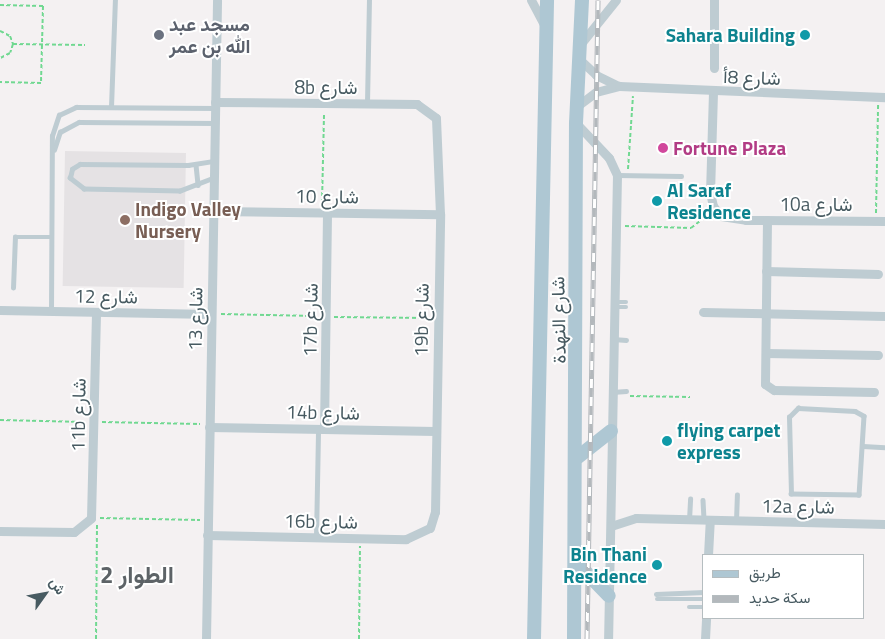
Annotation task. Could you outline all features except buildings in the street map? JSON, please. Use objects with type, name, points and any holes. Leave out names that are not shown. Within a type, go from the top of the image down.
[{"type":"main road","name":"شارع النهدة","points":[[532,637],[546,0]]},
{"type":"main road","points":[[574,0],[578,47]]},
{"type":"main road","name":"شارع النهدة","points":[[574,639],[578,457],[576,107],[582,0]]},
{"type":"main road","points":[[578,457],[611,431]]},
{"type":"main road","points":[[576,562],[609,596]]},
{"type":"street","name":"شارع 13","points":[[206,639],[217,0]]},
{"type":"street","points":[[531,0],[545,26]]},
{"type":"street","points":[[578,47],[616,0]]},
{"type":"street","points":[[714,0],[714,68]]},
{"type":"street","name":"شارع 8أ","points":[[578,47],[596,75],[619,86]]},
{"type":"street","name":"شارع 8أ","points":[[576,107],[596,92],[619,86],[713,92],[882,97]]},
{"type":"street","name":"10a شارع","points":[[713,92],[710,212],[726,224],[746,220]]},
{"type":"street","name":"8b شارع","points":[[215,105],[417,104],[433,113]]},
{"type":"street","name":"19b شارع","points":[[430,528],[435,512],[440,214],[439,130],[433,113]]},
{"type":"street","points":[[576,123],[612,163],[617,175],[608,639]]},
{"type":"street","name":"10a شارع","points":[[710,192],[713,206],[721,216],[746,220],[880,220]]},
{"type":"street","name":"شارع 10","points":[[213,211],[440,214]]},
{"type":"street","name":"17b شارع","points":[[321,429],[325,212]]},
{"type":"street","points":[[767,220],[765,381],[770,389],[874,392]]},
{"type":"street","points":[[766,271],[878,274]]},
{"type":"street","name":"شارع 12","points":[[0,310],[212,314]]},
{"type":"street","name":"11b شارع","points":[[0,531],[74,532],[91,518],[96,312]]},
{"type":"street","points":[[703,312],[885,316]]},
{"type":"street","points":[[766,353],[878,355]]},
{"type":"street","name":"14b شارع","points":[[209,426],[435,431]]},
{"type":"street","name":"12a شارع","points":[[611,526],[630,518],[885,524]]},
{"type":"street","points":[[707,521],[708,554]]},
{"type":"street","name":"16b شارع","points":[[207,535],[415,538],[430,528]]},
{"type":"street","points":[[705,639],[706,619]]},
{"type":"lane","points":[[111,107],[113,0]]},
{"type":"lane","points":[[367,103],[369,0]]},
{"type":"lane","points":[[51,311],[52,129],[59,115],[76,107],[215,105]]},
{"type":"lane","points":[[53,158],[60,132],[73,123],[215,122]]},
{"type":"lane","points":[[214,160],[196,165],[80,164],[72,169],[70,178],[84,189],[180,191],[214,178]]},
{"type":"lane","points":[[196,165],[198,185]]},
{"type":"lane","points":[[617,175],[681,176]]},
{"type":"lane","points":[[13,288],[15,238],[52,237]]},
{"type":"lane","points":[[614,304],[626,305]]},
{"type":"lane","points":[[613,340],[626,340]]},
{"type":"lane","points":[[612,394],[626,391]]},
{"type":"lane","points":[[792,410],[858,411],[864,419],[863,446],[859,495],[791,494],[792,410]]},
{"type":"lane","points":[[316,537],[321,429]]},
{"type":"lane","points":[[863,446],[885,447]]},
{"type":"lane","points":[[736,521],[738,495]]},
{"type":"lane","points":[[688,520],[690,499]]},
{"type":"lane","points":[[703,500],[707,521]]},
{"type":"lane","points":[[702,592],[657,596],[702,599]]},
{"type":"lane","points":[[689,607],[702,607]]},
{"type":"path","points":[[0,5],[43,6],[41,83],[0,82]]},
{"type":"path","points":[[0,31],[10,36],[13,44],[10,52],[0,58]]},
{"type":"path","points":[[13,44],[85,45]]},
{"type":"path","points":[[714,68],[748,93]]},
{"type":"path","points":[[628,175],[634,86]]},
{"type":"path","points":[[880,220],[882,97]]},
{"type":"path","points":[[324,103],[325,212]]},
{"type":"path","points":[[616,226],[691,228],[704,222],[710,212]]},
{"type":"path","points":[[612,394],[690,397]]},
{"type":"path","points":[[0,420],[209,426]]},
{"type":"path","points":[[96,639],[97,518],[207,520]]},
{"type":"path","points":[[359,639],[360,538]]},
{"type":"shaded area","name":"Indigo Valley Nursery","points":[[65,151],[186,153],[184,288],[63,286]]},
{"type":"railway","points":[[587,639],[598,0]]},
{"type":"place","name":"مسجد عبد الله بن عمر","points":[[159,35]]},
{"type":"place","name":"Sahara Building","points":[[805,35]]},
{"type":"place","name":"Fortune Plaza","points":[[663,148]]},
{"type":"place","name":"Al Saraf Residence","points":[[657,201]]},
{"type":"place","name":"Indigo Valley Nursery","points":[[125,220]]},
{"type":"place","name":"flying carpet express","points":[[667,441]]},
{"type":"place","name":"Bin Thani Residence","points":[[657,565]]},
{"type":"district","name":"الطوار 2","points":[[137,575]]}]
